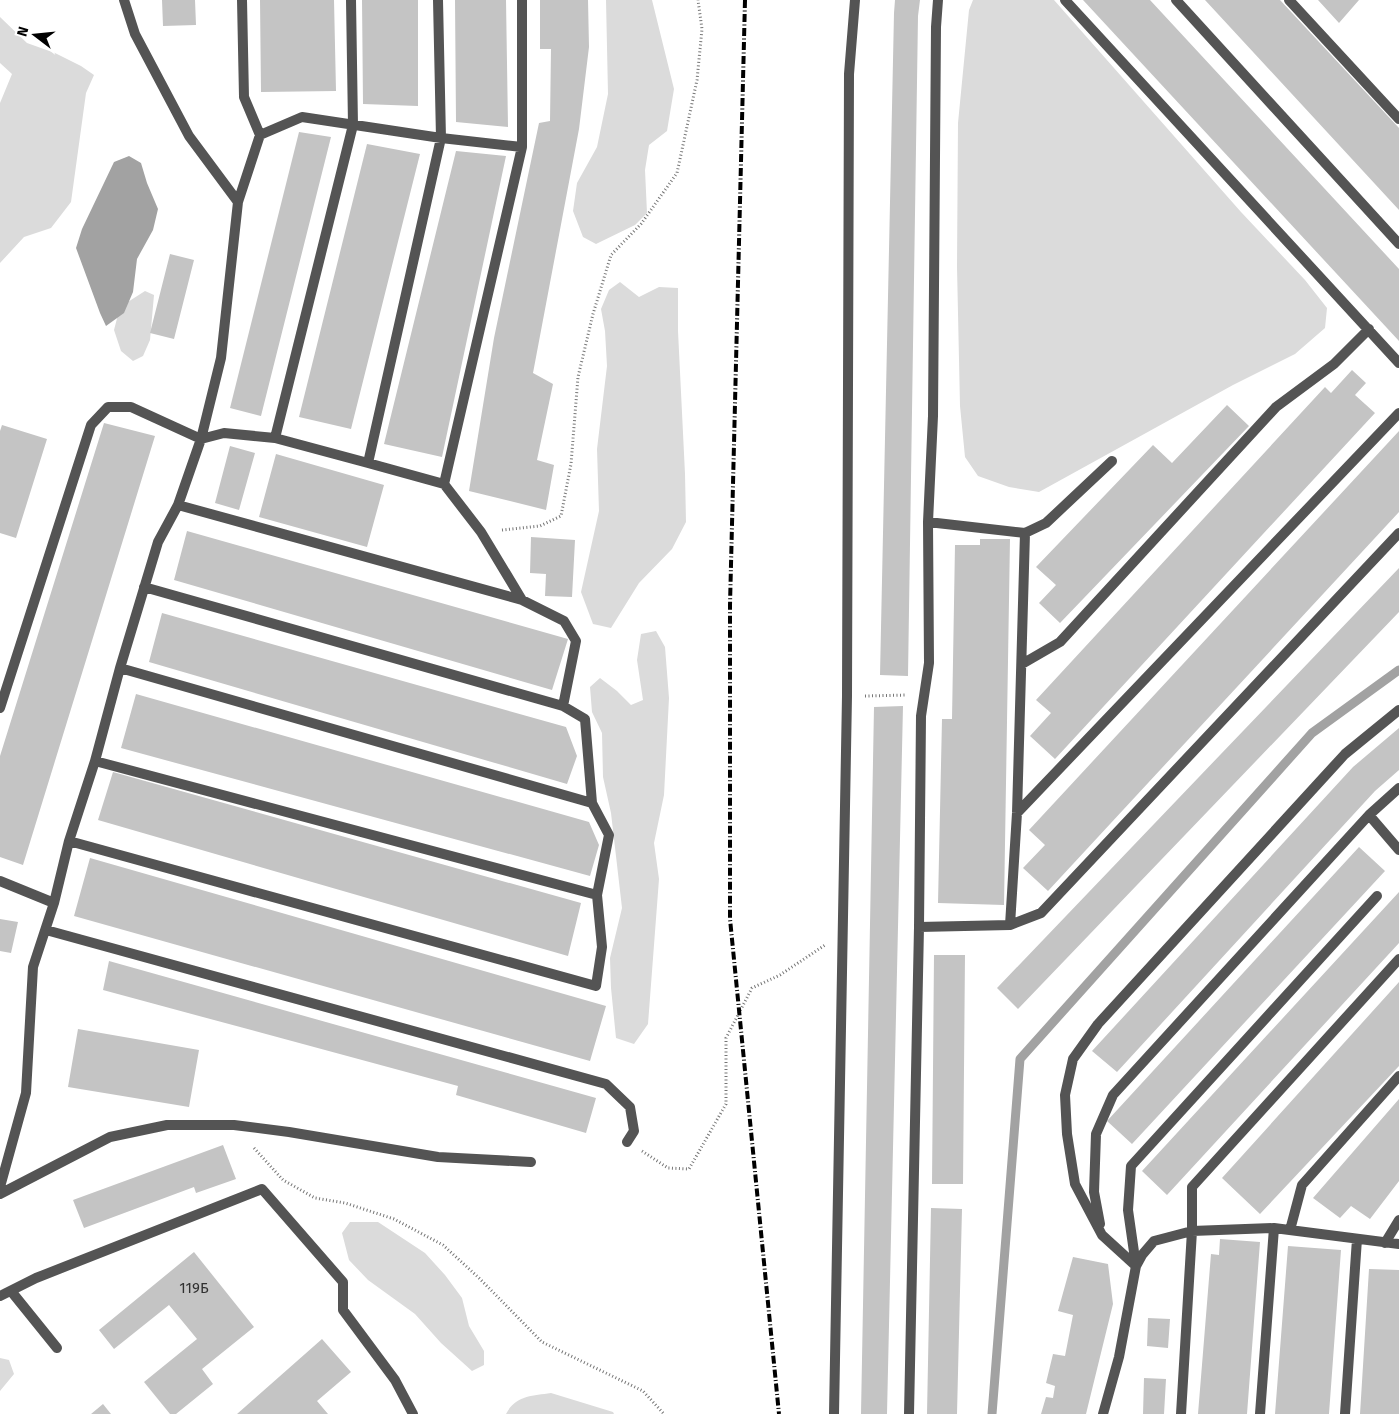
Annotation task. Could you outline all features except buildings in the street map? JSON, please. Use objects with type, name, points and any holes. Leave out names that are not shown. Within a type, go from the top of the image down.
[{"type":"street","points":[[124,0],[135,34],[189,136],[238,202]]},
{"type":"street","points":[[0,1187],[26,1093],[33,967],[54,903],[69,841],[95,761],[144,587],[158,542],[178,505],[201,439],[221,358],[238,202],[260,135],[244,97],[242,0]]},
{"type":"street","points":[[275,438],[353,125],[351,0]]},
{"type":"street","points":[[368,463],[441,138],[438,0]]},
{"type":"street","points":[[444,484],[522,147],[522,0]]},
{"type":"street","points":[[834,1414],[847,696],[849,74],[855,0]]},
{"type":"street","points":[[909,1414],[919,927],[921,716],[929,663],[928,522],[933,416],[936,27],[938,0]]},
{"type":"street","points":[[1066,0],[1399,363]]},
{"type":"street","points":[[1176,0],[1399,244]]},
{"type":"street","points":[[1290,0],[1399,120]]},
{"type":"street","points":[[260,135],[302,117],[441,138],[522,147]]},
{"type":"street","points":[[1022,664],[1060,642],[1276,407],[1334,364],[1369,329]]},
{"type":"street","points":[[0,708],[91,425],[108,407],[132,407],[201,439],[224,433],[275,438],[444,484],[481,532],[522,600]]},
{"type":"street","points":[[1017,813],[1399,413]]},
{"type":"street","points":[[928,522],[1025,533],[1046,523],[1112,462]]},
{"type":"street","points":[[178,505],[522,600],[564,622],[576,641],[564,706]]},
{"type":"street","points":[[1010,926],[1017,813],[1025,533]]},
{"type":"street","points":[[919,927],[1010,926],[1041,913],[1399,533]]},
{"type":"street","points":[[69,841],[596,986],[602,947],[597,895],[609,835],[592,803],[585,719],[564,706],[144,587]]},
{"type":"street","points":[[120,668],[592,803]]},
{"type":"street","points":[[1136,1266],[1102,1235],[1075,1184],[1066,1134],[1065,1095],[1073,1059],[1098,1024],[1344,754],[1399,710]]},
{"type":"street","points":[[95,761],[597,895]]},
{"type":"street","points":[[1102,1235],[1094,1192],[1096,1134],[1113,1095],[1369,815],[1399,788]]},
{"type":"street","points":[[1369,815],[1399,850]]},
{"type":"street","points":[[0,881],[54,903]]},
{"type":"street","points":[[1103,1414],[1119,1357],[1136,1266],[1128,1210],[1130,1166],[1377,896]]},
{"type":"street","points":[[46,930],[606,1084],[630,1107],[634,1131],[628,1142]]},
{"type":"street","points":[[1180,1414],[1192,1231],[1192,1187],[1399,959]]},
{"type":"street","points":[[1290,1230],[1302,1185],[1399,1076]]},
{"type":"street","points":[[0,1194],[110,1136],[167,1125],[234,1125],[289,1132],[438,1157],[532,1162]]},
{"type":"street","points":[[0,1296],[36,1278],[262,1189],[343,1282],[343,1310],[395,1380],[413,1414]]},
{"type":"street","points":[[1385,1243],[1399,1220]]},
{"type":"street","points":[[1136,1266],[1154,1241],[1192,1231],[1274,1228],[1399,1244]]},
{"type":"street","points":[[1260,1414],[1274,1228]]},
{"type":"street","points":[[1345,1414],[1357,1239]]},
{"type":"street","points":[[11,1290],[57,1348]]},
{"type":"path","points":[[481,532],[540,526],[561,516],[571,464],[578,377],[593,314],[611,255],[640,224],[677,174],[697,80],[702,29],[698,0]]},
{"type":"path","points":[[847,696],[924,695]]},
{"type":"path","points":[[628,1142],[668,1168],[688,1169],[726,1104],[726,1038],[752,988],[780,975],[842,934]]},
{"type":"path","points":[[234,1125],[283,1180],[316,1198],[345,1202],[394,1219],[443,1245],[479,1278],[542,1342],[643,1391],[664,1414]]},
{"type":"shaded area","points":[[606,0],[652,0],[674,89],[667,131],[649,145],[645,170],[647,213],[635,225],[596,244],[583,237],[573,211],[577,183],[597,147],[608,94]]},
{"type":"shaded area","points":[[973,0],[1054,0],[1241,212],[1305,280],[1327,308],[1325,328],[1295,354],[1233,385],[1039,492],[1009,487],[978,476],[965,457],[960,406],[957,267],[958,123],[969,10]]},
{"type":"shaded area","points":[[0,17],[27,43],[55,53],[94,75],[86,93],[71,202],[51,228],[24,237],[0,263],[0,103],[12,74],[0,63]]},
{"type":"shaded area","points":[[129,156],[141,163],[158,209],[153,230],[137,259],[133,292],[124,313],[106,326],[76,248],[82,229],[114,162]]},
{"type":"shaded area","points":[[620,282],[639,297],[659,287],[678,288],[686,522],[672,549],[639,583],[611,628],[593,624],[581,592],[599,511],[597,449],[607,366],[605,331],[601,309],[609,290]]},
{"type":"shaded area","points":[[145,291],[154,295],[150,340],[143,356],[133,361],[121,351],[114,330],[120,307]]},
{"type":"shaded area","points":[[656,631],[665,647],[669,698],[664,795],[654,843],[659,879],[648,1024],[634,1044],[616,1038],[610,958],[622,908],[611,813],[603,777],[602,733],[592,712],[590,687],[600,678],[631,705],[643,700],[637,660],[641,634]]},
{"type":"shaded area","points":[[350,1222],[378,1222],[425,1253],[462,1298],[469,1326],[484,1351],[484,1365],[472,1371],[441,1343],[415,1314],[368,1280],[349,1260],[342,1233]]},
{"type":"shaded area","points":[[0,1358],[9,1360],[14,1374],[0,1391]]},
{"type":"shaded area","points":[[551,1393],[613,1412],[614,1414],[506,1414],[520,1400]]},
{"type":"waterway","points":[[992,1414],[1020,1059],[1312,733],[1399,670]]},
{"type":"railway","points":[[745,0],[730,605],[730,919],[779,1414]]}]
